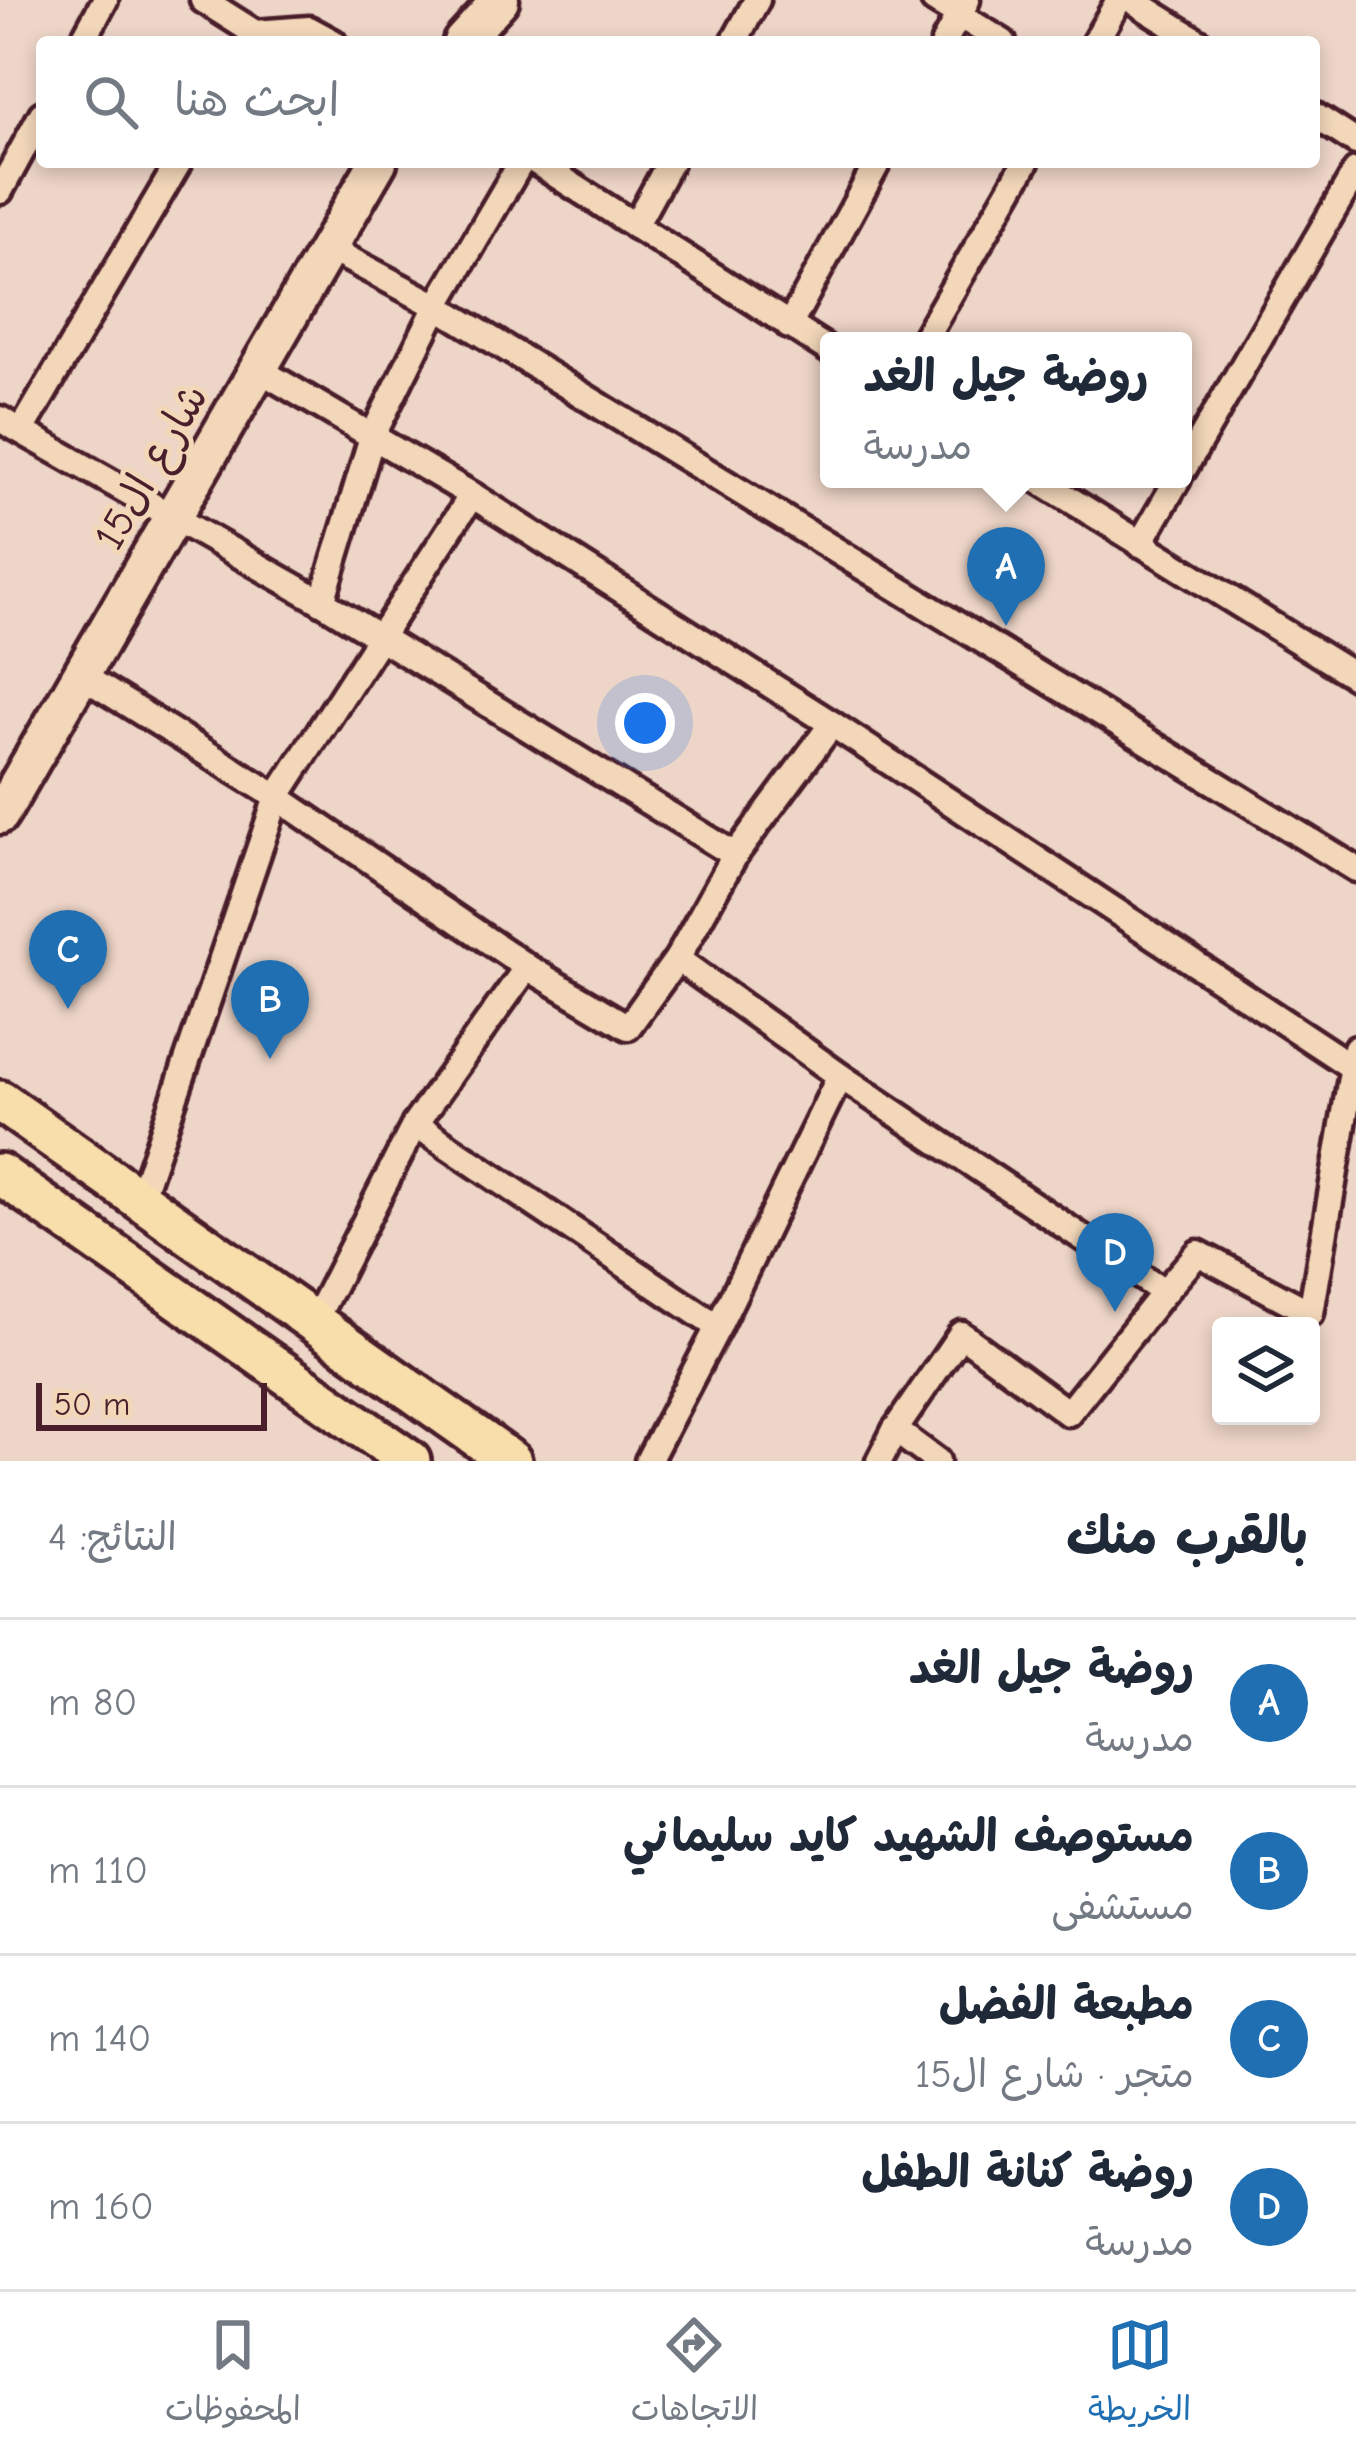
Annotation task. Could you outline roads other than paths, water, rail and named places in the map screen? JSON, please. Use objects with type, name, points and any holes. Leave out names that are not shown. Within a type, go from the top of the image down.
[{"type":"main road","points":[[467,36],[500,0]]},
{"type":"main road","name":"شارع ال15","points":[[0,815],[375,168]]},
{"type":"main road","points":[[0,1101],[511,1461]]},
{"type":"main road","points":[[0,1174],[410,1461]]},
{"type":"street","points":[[85,36],[105,0]]},
{"type":"street","points":[[203,0],[249,36]]},
{"type":"street","points":[[737,36],[757,0]]},
{"type":"street","points":[[934,0],[963,8],[996,36]]},
{"type":"street","points":[[1098,36],[1119,0]]},
{"type":"street","points":[[1132,0],[1189,36]]},
{"type":"street","points":[[947,36],[963,8]]},
{"type":"street","points":[[265,36],[309,29],[322,36]]},
{"type":"street","points":[[1320,119],[1356,142]]},
{"type":"street","points":[[0,190],[36,125]]},
{"type":"street","points":[[175,168],[11,425],[322,602],[735,855]]},
{"type":"street","points":[[322,602],[372,437],[437,307],[518,168]]},
{"type":"street","points":[[545,168],[820,345]]},
{"type":"street","points":[[635,226],[667,168]]},
{"type":"street","points":[[789,326],[875,168]]},
{"type":"street","points":[[928,332],[1023,168]]},
{"type":"street","points":[[1192,454],[1356,171]]},
{"type":"street","points":[[328,248],[437,307],[1356,869]]},
{"type":"street","points":[[258,369],[472,495],[1354,1057],[1311,1313],[1198,1253],[1068,1413],[961,1334],[879,1461]]},
{"type":"street","points":[[1051,488],[1356,677]]},
{"type":"street","points":[[1140,544],[1173,488]]},
{"type":"street","points":[[140,1199],[277,797],[472,495]]},
{"type":"street","points":[[81,675],[277,797],[526,967],[628,1028],[677,959],[735,855],[832,724]]},
{"type":"street","points":[[677,959],[840,1076],[1165,1292]]},
{"type":"street","points":[[314,1322],[415,1124],[526,967]]},
{"type":"street","points":[[649,1461],[840,1076]]},
{"type":"street","points":[[415,1124],[718,1327]]},
{"type":"street","points":[[895,1430],[937,1461]]},
{"type":"place","name":"روضة جيل الغد","points":[[1006,626]]},
{"type":"place","name":"مطبعة الفضل","points":[[68,1009]]},
{"type":"place","name":"مستوصف الشهيد كايد سليماني","points":[[270,1059]]},
{"type":"place","name":"روضة كنانة الطفل","points":[[1115,1312]]}]
